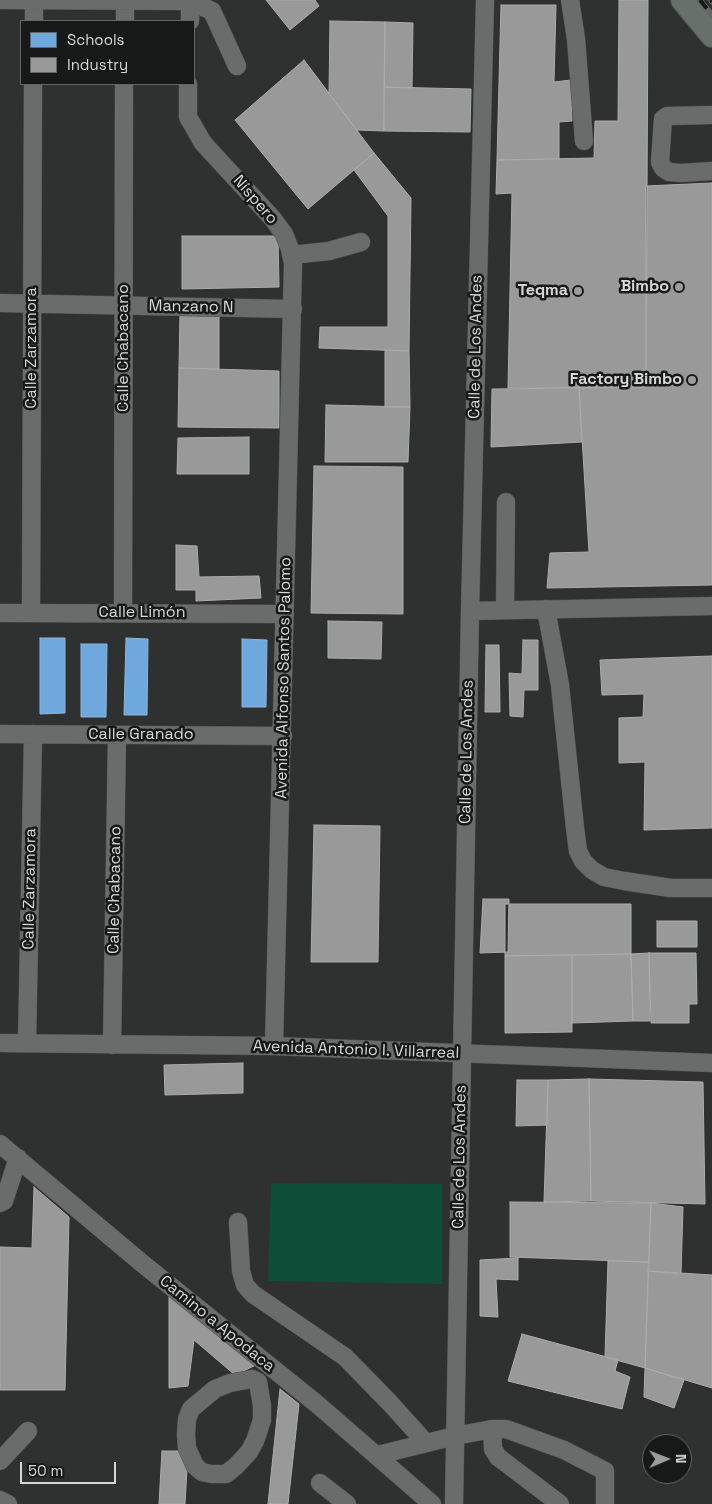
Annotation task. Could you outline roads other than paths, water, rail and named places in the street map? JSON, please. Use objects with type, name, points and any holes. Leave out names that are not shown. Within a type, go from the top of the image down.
[{"type":"main road","points":[[682,0],[712,36]]},
{"type":"street","points":[[0,0],[190,0],[212,11],[237,66]]},
{"type":"street","points":[[34,0],[34,20]]},
{"type":"street","points":[[190,0],[190,20]]},
{"type":"street","name":"Calle de Los Andes","points":[[454,1504],[470,611],[485,0]]},
{"type":"street","points":[[570,0],[576,39],[584,141]]},
{"type":"street","points":[[124,20],[125,1]]},
{"type":"street","name":"Calle Zarzamora","points":[[32,613],[33,85]]},
{"type":"street","name":"Calle Chabacano","points":[[122,613],[124,85]]},
{"type":"street","name":"Níspero","points":[[188,85],[188,117],[203,142],[273,219],[284,234],[291,255],[293,309]]},
{"type":"street","points":[[712,115],[667,116],[663,119],[660,162],[663,168],[669,172],[712,171]]},
{"type":"street","points":[[291,255],[329,252],[361,242]]},
{"type":"street","name":"Manzano N","points":[[0,303],[293,309]]},
{"type":"street","name":"Avenida Alfonso Santos Palomo","points":[[274,1046],[293,309]]},
{"type":"street","points":[[505,610],[506,502]]},
{"type":"street","points":[[470,611],[712,606]]},
{"type":"street","points":[[546,610],[560,685],[578,851],[583,861],[592,870],[604,877],[671,888],[712,888]]},
{"type":"street","name":"Calle Limón","points":[[0,613],[284,614]]},
{"type":"street","name":"Calle Granado","points":[[0,734],[283,736]]},
{"type":"street","name":"Calle Zarzamora","points":[[27,1043],[32,734]]},
{"type":"street","name":"Calle Chabacano","points":[[112,1045],[117,735]]},
{"type":"street","name":"Avenida Antonio I. Villarreal","points":[[0,1043],[274,1046],[712,1063]]},
{"type":"street","name":"Camino a Apodaca","points":[[0,1144],[143,1264],[378,1455],[432,1504]]},
{"type":"street","points":[[0,1203],[4,1200],[18,1158]]},
{"type":"street","points":[[238,1222],[241,1271],[245,1285],[253,1294],[345,1357],[426,1443]]},
{"type":"street","points":[[258,1382],[272,1369]]},
{"type":"street","points":[[252,1379],[258,1382],[262,1398],[262,1420],[249,1452],[226,1474],[202,1472],[195,1466],[187,1448],[187,1419],[191,1409],[215,1389],[230,1383],[252,1379]]},
{"type":"street","points":[[492,1429],[493,1449],[498,1457],[560,1504]]},
{"type":"street","points":[[378,1455],[455,1436],[492,1429],[506,1429],[564,1450],[605,1471],[605,1504]]},
{"type":"street","points":[[0,1461],[28,1431]]},
{"type":"street","points":[[320,1483],[347,1504]]},
{"type":"street","points":[[0,1500],[8,1504]]},
{"type":"railway","points":[[700,0],[712,15]]},
{"type":"place","name":"Bimbo","points":[[679,287]]},
{"type":"place","name":"Teqma","points":[[578,291]]},
{"type":"place","name":"Factory Bimbo","points":[[692,380]]}]
